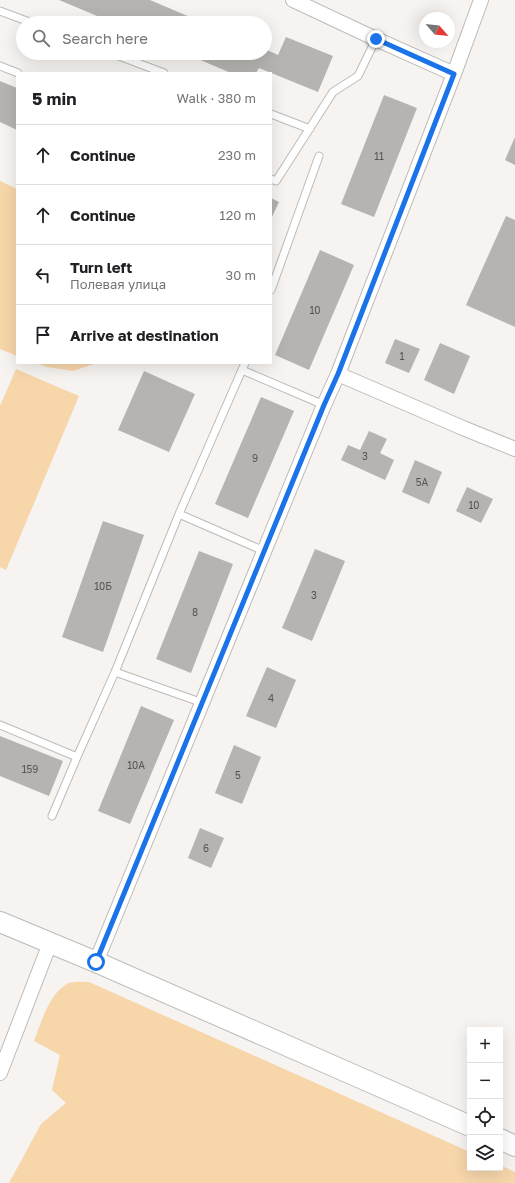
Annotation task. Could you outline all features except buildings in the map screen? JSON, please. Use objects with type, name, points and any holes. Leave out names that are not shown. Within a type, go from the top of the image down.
[{"type":"main road","points":[[0,922],[96,962],[467,1125]]},
{"type":"main road","points":[[503,1140],[515,1146]]},
{"type":"street","points":[[294,0],[454,74]]},
{"type":"street","points":[[96,962],[203,703],[264,550],[338,374],[454,74],[481,0]]},
{"type":"street","points":[[338,374],[515,449]]},
{"type":"street","points":[[0,1073],[50,943]]},
{"type":"lane","points":[[0,11],[16,17]]},
{"type":"lane","points":[[272,179],[276,181],[333,92],[358,76],[376,39]]},
{"type":"lane","points":[[130,60],[161,72]]},
{"type":"lane","points":[[0,66],[16,72]]},
{"type":"lane","points":[[272,114],[310,128]]},
{"type":"lane","points":[[272,287],[319,156]]},
{"type":"lane","points":[[52,816],[115,672],[179,514],[244,367],[324,405]]},
{"type":"lane","points":[[179,514],[264,550]]},
{"type":"lane","points":[[115,672],[203,703]]},
{"type":"lane","points":[[0,725],[77,756]]},
{"type":"shaded area","points":[[0,181],[16,189],[16,356],[0,349]]},
{"type":"shaded area","points":[[39,364],[94,364],[73,371],[47,367]]},
{"type":"shaded area","points":[[16,369],[79,396],[6,570],[0,567],[0,406]]},
{"type":"shaded area","points":[[89,982],[467,1151],[467,1171],[503,1171],[503,1166],[515,1172],[515,1183],[9,1183],[41,1124],[66,1103],[52,1090],[60,1055],[34,1041],[46,1010],[55,995],[67,984]]},
{"type":"route","points":[[96,962],[203,703],[264,550],[338,374],[454,74],[376,39]]}]
